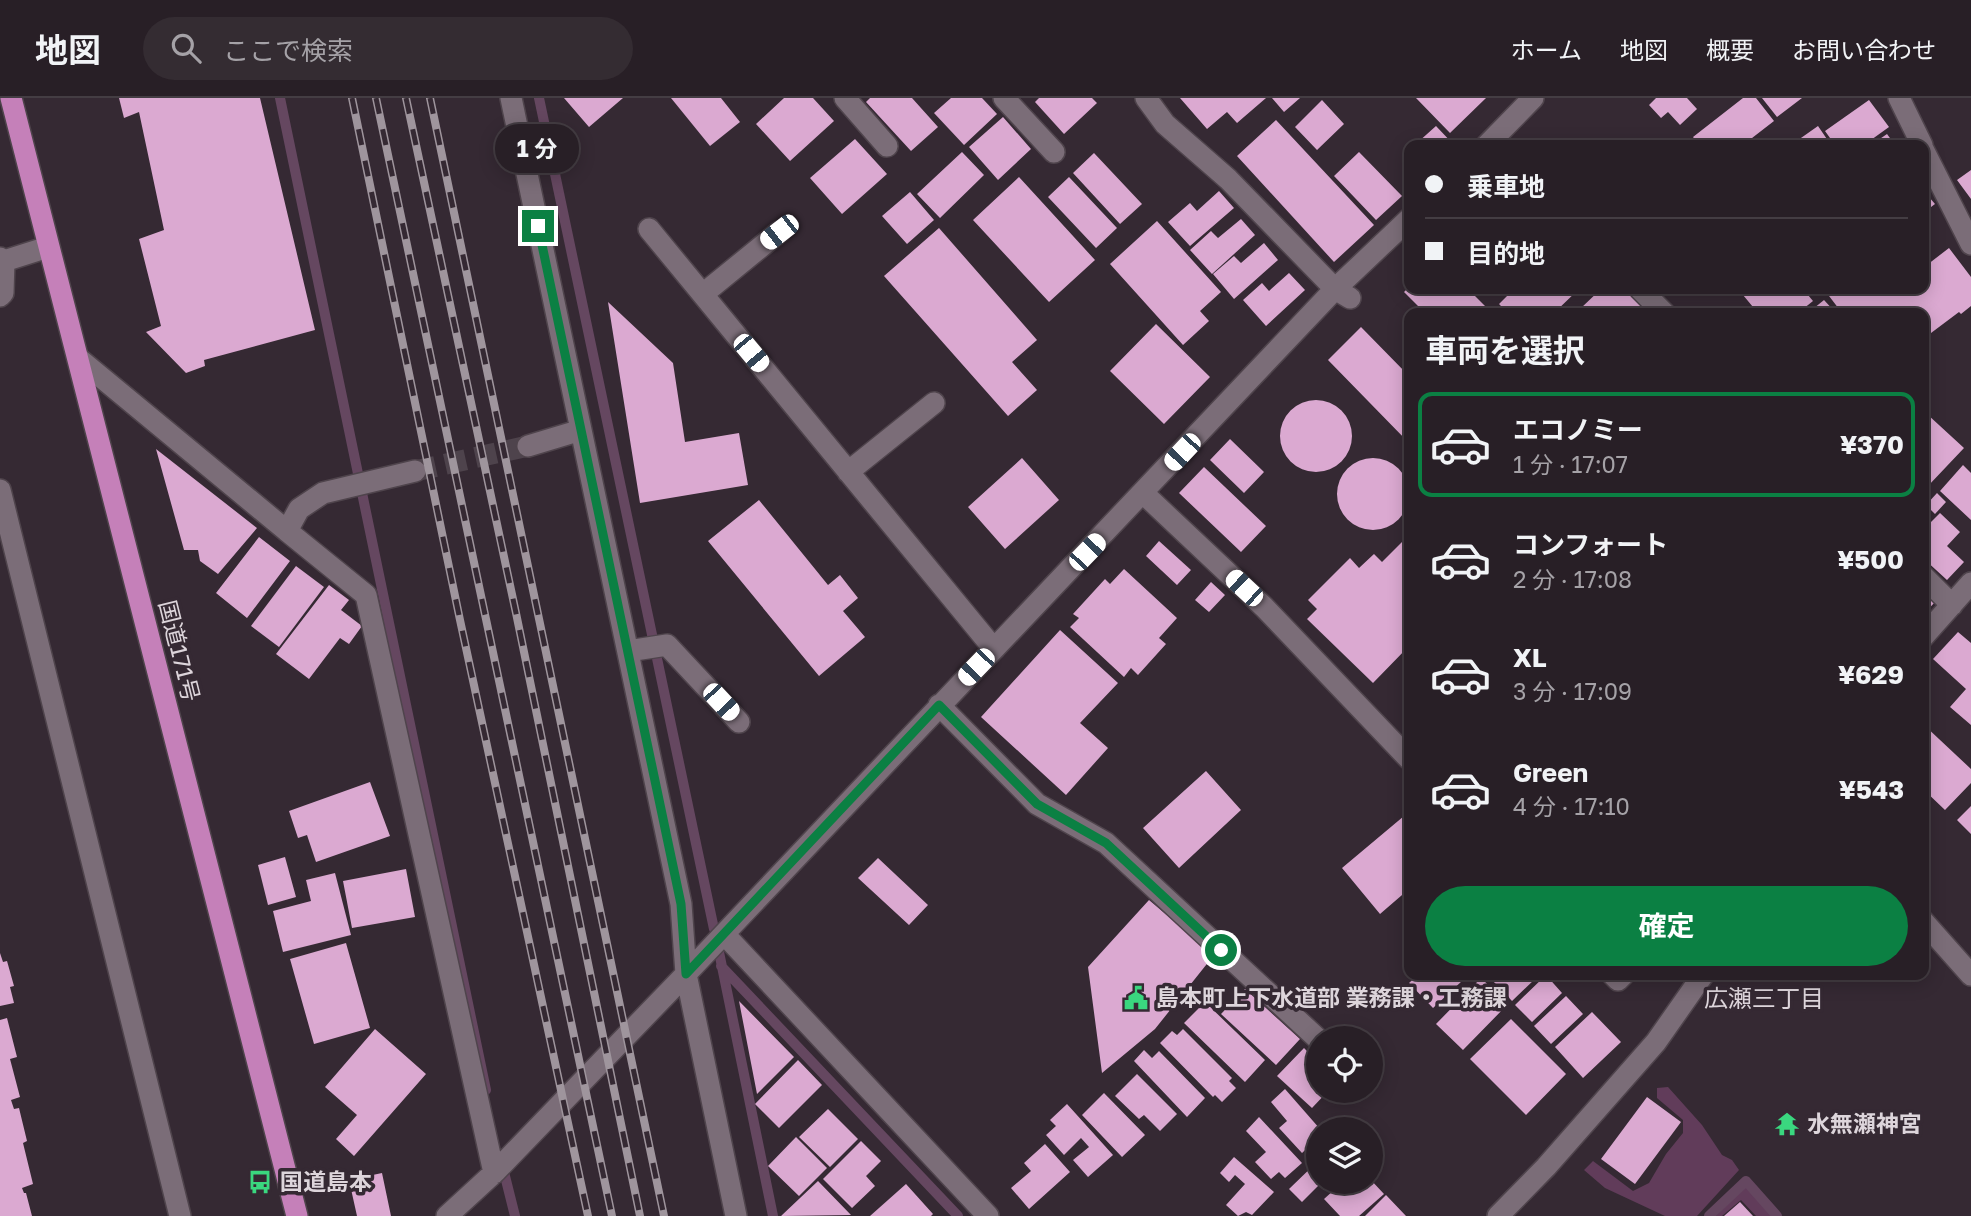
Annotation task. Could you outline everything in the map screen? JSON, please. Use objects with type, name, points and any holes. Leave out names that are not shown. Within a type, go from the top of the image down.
[{"type":"highway","name":"国道171号","points":[[11,98],[297,1216]]},
{"type":"street","points":[[511,98],[581,430],[633,650],[681,904],[686,974],[736,1216]]},
{"type":"street","points":[[845,98],[887,146]]},
{"type":"street","points":[[1004,98],[1054,152]]},
{"type":"street","points":[[1146,98],[1165,124],[1228,179],[1343,293]]},
{"type":"street","points":[[1496,140],[1534,98]]},
{"type":"street","points":[[1899,98],[1919,140]]},
{"type":"street","points":[[1929,161],[1971,244]]},
{"type":"street","points":[[447,1216],[514,1153],[1143,493],[1343,293],[1404,225]]},
{"type":"street","points":[[649,229],[994,649]]},
{"type":"street","points":[[703,294],[779,232]]},
{"type":"street","points":[[0,296],[3,293],[2,259],[48,247]]},
{"type":"street","points":[[1645,294],[1659,308]]},
{"type":"street","points":[[78,358],[366,595],[495,1172]]},
{"type":"street","points":[[848,471],[934,403]]},
{"type":"street","points":[[528,446],[581,430]]},
{"type":"street","points":[[287,531],[299,509],[323,493],[415,471]]},
{"type":"street","points":[[0,491],[180,1216]]},
{"type":"street","points":[[1143,493],[1265,607],[1404,754]]},
{"type":"street","points":[[1929,582],[1952,605]]},
{"type":"street","points":[[1929,631],[1971,583]]},
{"type":"street","points":[[633,650],[667,645],[739,722]]},
{"type":"street","points":[[939,705],[1037,804],[1106,843],[1306,1028]]},
{"type":"street","points":[[1929,928],[1971,975]]},
{"type":"street","points":[[724,934],[988,1216]]},
{"type":"street","points":[[1498,1216],[1546,1167],[1656,1042],[1699,980]]},
{"type":"shaded area","points":[[1668,1087],[1702,1125],[1722,1155],[1732,1160],[1739,1170],[1697,1216],[1665,1216],[1605,1188],[1584,1170],[1593,1161],[1633,1191],[1649,1183],[1666,1154],[1683,1133],[1683,1120],[1657,1098],[1657,1088]]},
{"type":"shaded area","points":[[1745,1187],[1752,1191],[1772,1216],[1756,1216],[1741,1200],[1722,1216],[1716,1216]]},
{"type":"building","points":[[119,98],[260,98],[315,330],[204,360],[205,366],[186,373],[146,332],[161,326],[139,239],[164,230],[139,112],[124,118]]},
{"type":"building","points":[[564,98],[623,98],[589,127]]},
{"type":"building","points":[[671,98],[721,98],[740,122],[710,146]]},
{"type":"building","points":[[784,98],[813,98],[834,121],[790,161],[756,124]]},
{"type":"building","points":[[870,98],[912,98],[938,127],[911,151],[866,102]]},
{"type":"building","points":[[951,98],[982,98],[997,114],[964,145],[934,113]]},
{"type":"building","points":[[1039,98],[1092,98],[1097,103],[1064,134],[1035,102]]},
{"type":"building","points":[[1180,98],[1266,98],[1237,123],[1227,112],[1207,129]]},
{"type":"building","points":[[1272,98],[1300,98],[1284,112]]},
{"type":"building","points":[[1416,98],[1486,98],[1450,133]]},
{"type":"building","points":[[1656,98],[1687,98],[1697,109],[1680,125],[1668,112],[1661,118],[1649,105]]},
{"type":"building","points":[[1743,98],[1756,98],[1774,121],[1749,140],[1695,140],[1693,137]]},
{"type":"building","points":[[1762,98],[1802,98],[1777,117]]},
{"type":"building","points":[[1322,100],[1344,124],[1317,150],[1295,127]]},
{"type":"building","points":[[1869,100],[1889,127],[1871,140],[1831,140],[1825,131]]},
{"type":"building","points":[[1003,117],[1031,149],[998,180],[969,147]]},
{"type":"building","points":[[1276,120],[1374,225],[1334,262],[1237,156]]},
{"type":"building","points":[[1436,126],[1449,140],[1420,140]]},
{"type":"building","points":[[1818,126],[1828,140],[1798,140]]},
{"type":"building","points":[[1887,134],[1891,140],[1878,140]]},
{"type":"building","points":[[855,139],[887,174],[842,214],[810,178]]},
{"type":"building","points":[[962,152],[984,175],[940,218],[917,194]]},
{"type":"building","points":[[1359,152],[1402,196],[1376,220],[1334,176]]},
{"type":"building","points":[[1094,153],[1142,204],[1120,224],[1073,173]]},
{"type":"building","points":[[1971,170],[1971,199],[1957,180]]},
{"type":"building","points":[[1019,177],[1095,260],[1049,302],[973,220]]},
{"type":"building","points":[[1069,177],[1117,228],[1096,248],[1048,197]]},
{"type":"building","points":[[1219,191],[1234,208],[1190,246],[1168,222],[1190,203],[1197,211]]},
{"type":"building","points":[[910,192],[934,220],[907,244],[882,216]]},
{"type":"building","points":[[1929,197],[1935,204],[1929,208]]},
{"type":"building","points":[[1241,219],[1255,235],[1212,274],[1190,250],[1211,231],[1218,238]]},
{"type":"building","points":[[1157,221],[1221,292],[1200,311],[1209,321],[1183,345],[1110,264]]},
{"type":"building","points":[[939,228],[1037,340],[1012,362],[1037,390],[1008,416],[884,276]]},
{"type":"building","points":[[1264,243],[1278,260],[1234,299],[1213,274],[1234,256],[1241,263]]},
{"type":"building","points":[[1949,248],[1971,277],[1971,306],[1929,334],[1929,308],[1838,308],[1828,294],[1929,294],[1929,263]]},
{"type":"building","points":[[1289,273],[1305,290],[1266,326],[1243,300],[1262,283],[1269,291]]},
{"type":"building","points":[[1406,294],[1473,294],[1487,308],[1420,308]]},
{"type":"building","points":[[1509,294],[1574,294],[1559,308],[1503,308],[1499,304]]},
{"type":"building","points":[[1596,294],[1629,294],[1643,308],[1581,308]]},
{"type":"building","points":[[1742,294],[1807,294],[1813,301],[1804,308],[1754,308]]},
{"type":"building","points":[[1824,300],[1831,308],[1814,308]]},
{"type":"building","points":[[608,302],[673,363],[685,442],[739,433],[748,485],[640,503]]},
{"type":"building","points":[[1156,324],[1210,377],[1164,424],[1110,371]]},
{"type":"building","points":[[1361,327],[1404,371],[1404,438],[1328,360]]},
{"type":"building","points":[[1309,400],[1323,400],[1342,410],[1352,429],[1352,443],[1342,462],[1323,472],[1309,472],[1290,462],[1280,443],[1280,429],[1290,410]]},
{"type":"building","points":[[1929,416],[1964,448],[1929,485]]},
{"type":"building","points":[[1230,439],[1264,472],[1244,493],[1210,460]]},
{"type":"building","points":[[156,449],[257,528],[218,574],[200,561],[198,550],[184,550]]},
{"type":"building","points":[[1022,458],[1059,500],[1005,549],[968,507]]},
{"type":"building","points":[[1359,460],[1387,460],[1403,474],[1404,512],[1399,520],[1387,528],[1359,528],[1347,520],[1339,508],[1339,480],[1347,468]]},
{"type":"building","points":[[1963,465],[1971,473],[1971,520],[1940,491]]},
{"type":"building","points":[[1204,467],[1266,526],[1241,552],[1179,493]]},
{"type":"building","points":[[1937,493],[1946,502],[1935,514],[1929,508],[1929,502]]},
{"type":"building","points":[[759,500],[828,585],[840,575],[858,598],[843,611],[865,637],[819,676],[708,541]]},
{"type":"building","points":[[1940,513],[1960,532],[1947,546],[1964,562],[1947,580],[1929,564],[1929,524]]},
{"type":"building","points":[[259,537],[290,561],[247,618],[216,593]]},
{"type":"building","points":[[1404,540],[1404,651],[1373,683],[1307,619],[1317,609],[1308,600],[1350,558],[1359,568],[1374,554],[1382,562]]},
{"type":"building","points":[[1159,541],[1191,570],[1177,585],[1146,556]]},
{"type":"building","points":[[296,566],[324,587],[279,647],[251,626]]},
{"type":"building","points":[[1124,569],[1177,618],[1159,638],[1166,644],[1138,675],[1131,668],[1124,677],[1070,627],[1079,618],[1073,614],[1105,579],[1110,584]]},
{"type":"building","points":[[1211,582],[1225,595],[1209,612],[1195,600]]},
{"type":"building","points":[[329,585],[349,600],[341,610],[362,626],[349,644],[340,638],[309,679],[276,654]]},
{"type":"building","points":[[1929,596],[1935,602],[1929,608]]},
{"type":"building","points":[[1060,630],[1118,683],[1080,723],[1108,748],[1066,795],[981,717]]},
{"type":"building","points":[[1958,632],[1971,643],[1971,725],[1950,707],[1966,689],[1933,659]]},
{"type":"building","points":[[1929,730],[1971,769],[1971,783],[1945,810],[1929,795]]},
{"type":"building","points":[[1206,771],[1241,810],[1179,868],[1143,828]]},
{"type":"building","points":[[370,782],[390,836],[316,862],[307,835],[298,838],[289,811]]},
{"type":"building","points":[[1971,806],[1971,834],[1957,820]]},
{"type":"building","points":[[1404,816],[1404,893],[1380,914],[1342,868]]},
{"type":"building","points":[[285,857],[296,897],[268,905],[258,865]]},
{"type":"building","points":[[878,858],[928,905],[909,925],[858,878]]},
{"type":"building","points":[[406,869],[415,917],[352,928],[343,881]]},
{"type":"building","points":[[335,873],[351,935],[283,952],[273,911],[311,901],[306,880]]},
{"type":"building","name":"島本町上下水道部 業務課・工務課","points":[[1149,900],[1214,955],[1155,1029],[1102,1073],[1088,967]]},
{"type":"building","points":[[346,943],[370,1028],[314,1044],[290,959]]},
{"type":"building","points":[[0,953],[3,962],[7,961],[14,986],[10,987],[14,1003],[0,1006]]},
{"type":"building","points":[[1412,980],[1462,981],[1433,1008],[1409,983]]},
{"type":"building","points":[[1479,980],[1483,980],[1508,1004],[1463,1050],[1436,1024]]},
{"type":"building","points":[[1494,980],[1534,980],[1512,1001]]},
{"type":"building","points":[[1541,980],[1550,980],[1562,993],[1532,1022],[1515,1005]]},
{"type":"building","points":[[1245,989],[1300,1039],[1276,1065],[1221,1014]]},
{"type":"building","points":[[1566,996],[1583,1014],[1551,1044],[1534,1026]]},
{"type":"building","points":[[739,1001],[794,1057],[757,1094]]},
{"type":"building","points":[[1205,1002],[1265,1060],[1245,1082],[1184,1023]]},
{"type":"building","points":[[1592,1012],[1621,1042],[1583,1078],[1555,1047]]},
{"type":"building","points":[[7,1018],[17,1057],[10,1059],[20,1097],[11,1100],[14,1109],[19,1108],[27,1141],[23,1143],[33,1184],[22,1188],[32,1216],[0,1216],[0,1020]]},
{"type":"building","points":[[1511,1019],[1566,1074],[1526,1115],[1470,1059]]},
{"type":"building","points":[[375,1029],[426,1074],[354,1156],[336,1139],[357,1115],[325,1087]]},
{"type":"building","points":[[1183,1029],[1232,1078],[1229,1081],[1236,1088],[1222,1102],[1215,1095],[1213,1097],[1160,1043],[1172,1031],[1177,1035]]},
{"type":"building","points":[[1304,1048],[1306,1103],[1277,1076]]},
{"type":"building","points":[[1144,1050],[1152,1058],[1159,1051],[1205,1098],[1187,1117],[1134,1061]]},
{"type":"building","points":[[798,1060],[822,1085],[779,1128],[755,1104]]},
{"type":"building","points":[[1137,1074],[1177,1114],[1160,1131],[1144,1115],[1139,1119],[1115,1096]]},
{"type":"building","points":[[1285,1089],[1310,1117],[1306,1117],[1306,1149],[1302,1153],[1279,1128],[1287,1121],[1271,1102]]},
{"type":"building","points":[[1104,1093],[1145,1135],[1122,1157],[1082,1115]]},
{"type":"building","points":[[1647,1097],[1681,1122],[1635,1184],[1601,1159]]},
{"type":"building","points":[[1067,1104],[1113,1155],[1088,1177],[1073,1160],[1089,1147],[1081,1138],[1064,1155],[1046,1135],[1056,1126],[1050,1120]]},
{"type":"building","points":[[828,1109],[858,1139],[830,1167],[799,1137]]},
{"type":"building","points":[[1259,1117],[1302,1163],[1285,1178],[1279,1172],[1271,1179],[1255,1162],[1266,1152],[1246,1131]]},
{"type":"building","points":[[796,1137],[827,1168],[799,1196],[768,1166]]},
{"type":"building","points":[[861,1141],[881,1161],[866,1176],[875,1186],[852,1208],[823,1179]]},
{"type":"building","points":[[1045,1144],[1070,1172],[1029,1209],[1011,1188],[1031,1171],[1024,1163]]},
{"type":"building","points":[[1234,1157],[1274,1192],[1252,1215],[1246,1212],[1238,1216],[1226,1205],[1245,1184],[1235,1175],[1229,1182],[1220,1173]]},
{"type":"building","points":[[382,1173],[391,1216],[357,1216],[349,1180]]},
{"type":"building","points":[[1306,1173],[1306,1194],[1310,1194],[1302,1202],[1289,1189]]},
{"type":"building","points":[[818,1181],[851,1215],[781,1216]]},
{"type":"building","points":[[906,1184],[933,1214],[931,1216],[870,1216]]},
{"type":"building","points":[[1330,1194],[1384,1194],[1359,1216],[1340,1216],[1324,1199]]},
{"type":"building","points":[[1386,1195],[1406,1216],[1365,1216]]},
{"type":"building","points":[[1740,1202],[1753,1216],[1724,1216]]},
{"type":"waterway","points":[[280,98],[486,1090]]},
{"type":"waterway","points":[[539,98],[714,929]]},
{"type":"waterway","points":[[719,952],[773,1216]]},
{"type":"waterway","points":[[721,966],[958,1216]]},
{"type":"waterway","points":[[502,1164],[515,1216]]},
{"type":"waterway","points":[[1709,1216],[1746,1181],[1777,1216]]},
{"type":"tunnel","points":[[415,471],[528,446]]},
{"type":"railway","points":[[352,98],[460,620],[588,1216]]},
{"type":"railway","points":[[376,98],[612,1216]]},
{"type":"railway","points":[[406,98],[516,613],[640,1216]]},
{"type":"railway","points":[[430,98],[664,1216]]},
{"type":"place","name":"島本町上下水道部 業務課・工務課","points":[[1136,998]]},
{"type":"place","name":"水無瀬神宮","points":[[1787,1124]]},
{"type":"place","name":"国道島本","points":[[260,1182]]},
{"type":"district","name":"広瀬三丁目","points":[[1764,999]]},
{"type":"route","points":[[538,226],[681,904],[686,974],[939,705],[1037,804],[1106,843],[1221,950]]}]
